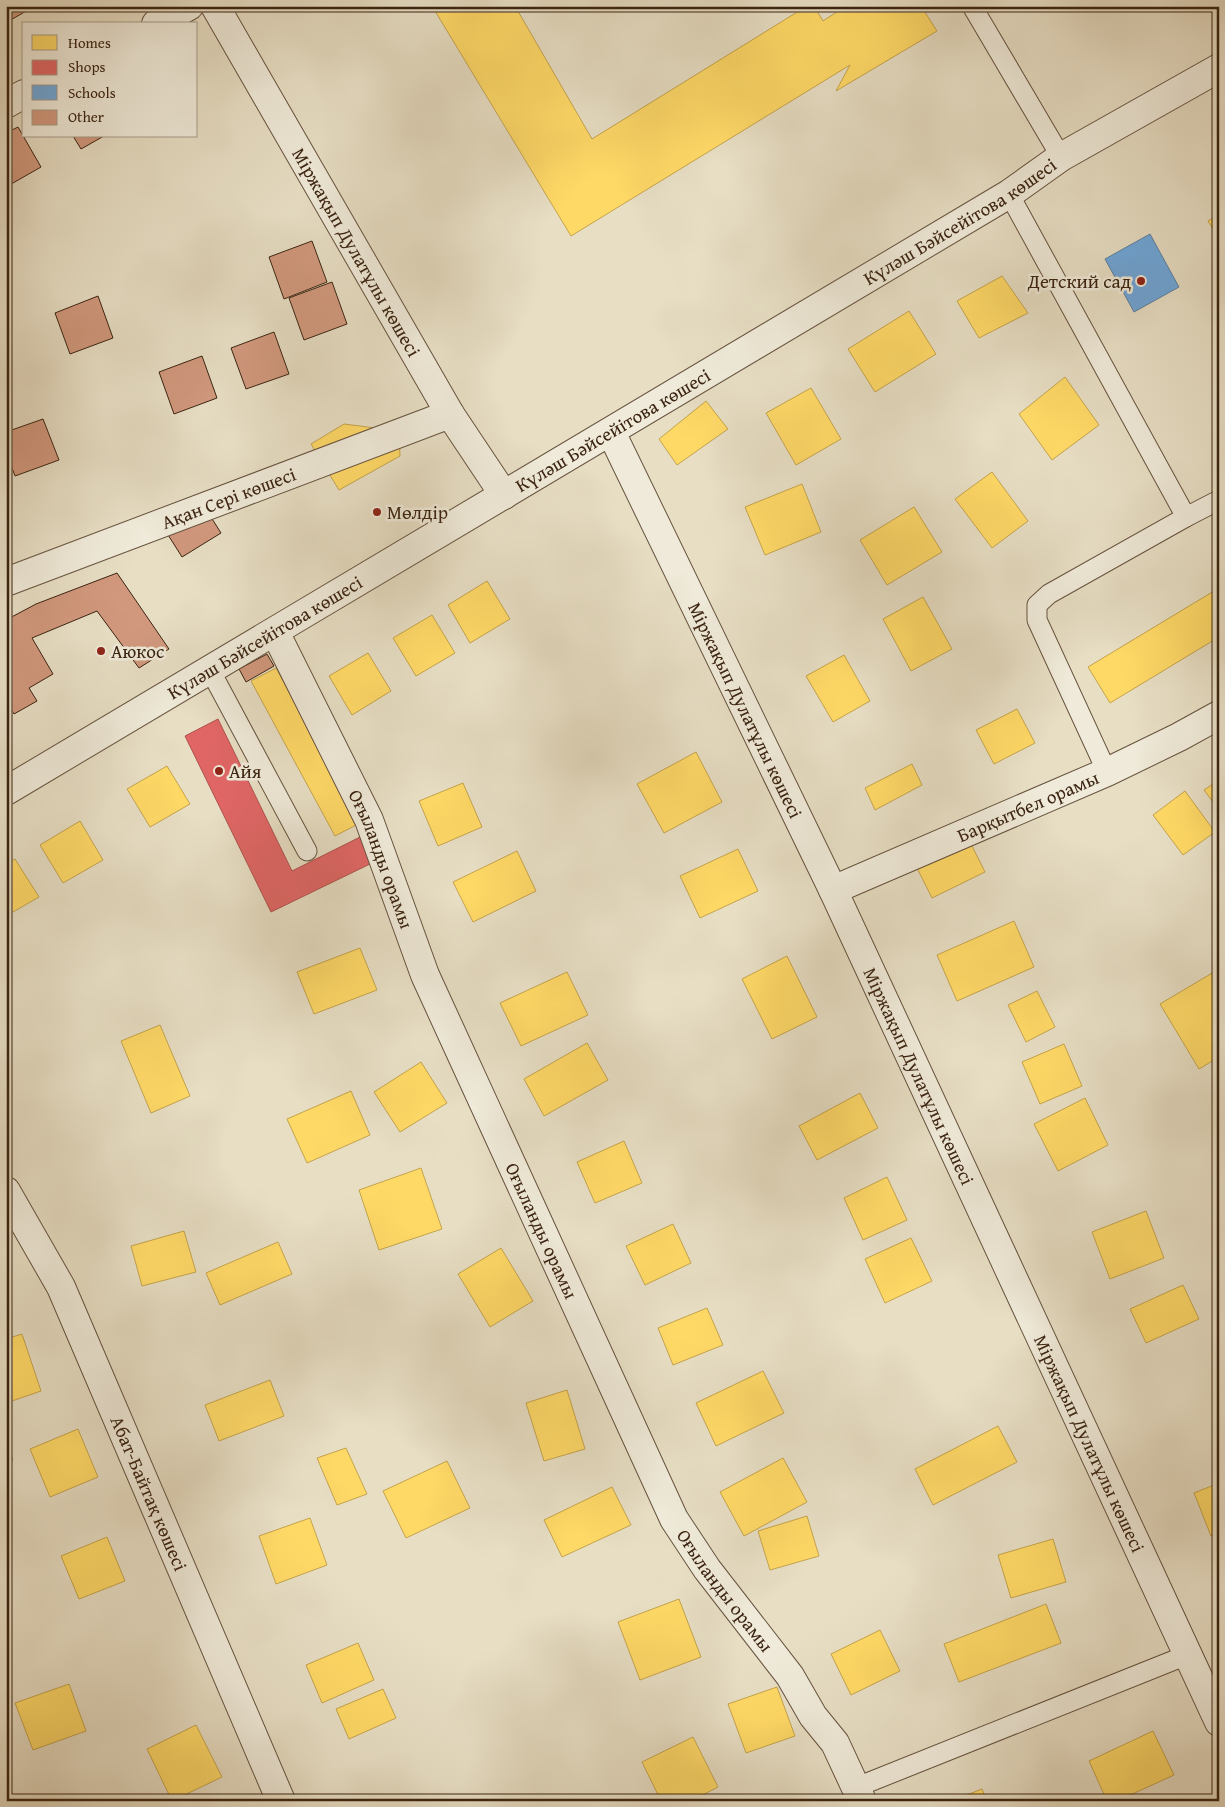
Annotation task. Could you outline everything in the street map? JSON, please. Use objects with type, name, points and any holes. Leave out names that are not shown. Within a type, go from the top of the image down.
[{"type":"street","points":[[160,22],[189,6]]},
{"type":"street","name":"Міржақып Дулатұлы көшесі","points":[[215,6],[450,414],[504,495]]},
{"type":"street","name":"Күләш Бәйсейітова көшесі","points":[[6,791],[1009,194],[1061,157],[1219,68]]},
{"type":"street","points":[[6,104],[22,95]]},
{"type":"street","name":"Ақан Сері көшесі","points":[[6,582],[450,414]]},
{"type":"street","name":"Міржақып Дулатұлы көшесі","points":[[611,432],[834,890],[1219,1722]]},
{"type":"street","name":"Оғыланды орамы","points":[[275,632],[369,820],[425,975],[674,1519],[707,1569],[790,1676],[813,1716],[835,1743],[859,1794]]},
{"type":"street","name":"Барқытбел орамы","points":[[834,890],[1107,772],[1179,738],[1219,715]]},
{"type":"street","name":"Абат-Байтақ көшесі","points":[[6,1191],[61,1287],[281,1801]]},
{"type":"lane","points":[[972,6],[1061,157]]},
{"type":"lane","points":[[1009,194],[1186,517]]},
{"type":"lane","points":[[1107,772],[1037,620],[1037,605],[1049,594],[1219,500]]},
{"type":"lane","points":[[210,670],[307,851]]},
{"type":"lane","points":[[859,1794],[1187,1655]]},
{"type":"building: Homes","points":[[432,6],[515,6],[592,139],[807,6],[814,6],[823,21],[846,6],[921,6],[937,31],[836,91],[850,65],[571,236]]},
{"type":"building: Homes","points":[[1219,214],[1219,238],[1208,221]]},
{"type":"building: Homes","points":[[1002,276],[1028,313],[979,338],[957,301]]},
{"type":"building: Homes","points":[[909,311],[936,354],[875,392],[848,349]]},
{"type":"building: Homes","points":[[1065,377],[1099,425],[1052,460],[1019,414]]},
{"type":"building: Homes","points":[[811,388],[841,439],[796,465],[766,413]]},
{"type":"building: Homes","points":[[706,401],[728,429],[677,465],[659,439]]},
{"type":"building: Homes","points":[[344,424],[399,431],[400,456],[339,490],[311,444]]},
{"type":"building: Homes","points":[[992,472],[1028,521],[992,548],[955,499]]},
{"type":"building: Homes","points":[[802,484],[821,532],[765,555],[745,507]]},
{"type":"building: Homes","points":[[914,507],[942,552],[887,585],[860,540]]},
{"type":"building: Homes","points":[[487,581],[510,619],[470,643],[448,605]]},
{"type":"building: Homes","points":[[1219,588],[1219,637],[1110,703],[1088,667]]},
{"type":"building: Homes","points":[[923,597],[952,649],[911,671],[883,619]]},
{"type":"building: Homes","points":[[432,615],[455,653],[416,676],[393,638]]},
{"type":"building: Homes","points":[[368,653],[391,691],[352,715],[329,676]]},
{"type":"building: Homes","points":[[844,655],[870,701],[833,722],[806,676]]},
{"type":"building: Homes","points":[[276,668],[360,823],[335,836],[251,681]]},
{"type":"building: Homes","points":[[1017,709],[1035,743],[994,764],[976,730]]},
{"type":"building: Homes","points":[[696,752],[722,802],[664,833],[637,784]]},
{"type":"building: Homes","points":[[912,764],[922,785],[875,810],[865,788]]},
{"type":"building: Homes","points":[[167,766],[190,804],[150,827],[127,789]]},
{"type":"building: Homes","points":[[1219,780],[1219,810],[1204,790]]},
{"type":"building: Homes","points":[[463,783],[482,827],[438,846],[419,801]]},
{"type":"building: Homes","points":[[1185,791],[1215,832],[1183,855],[1153,815]]},
{"type":"building: Homes","points":[[80,821],[103,860],[63,883],[40,845]]},
{"type":"building: Homes","points":[[965,832],[985,872],[932,898],[912,858]]},
{"type":"building: Homes","points":[[738,849],[758,891],[700,918],[680,876]]},
{"type":"building: Homes","points":[[517,851],[536,891],[473,922],[453,882]]},
{"type":"building: Homes","points":[[15,859],[39,897],[6,916],[6,865]]},
{"type":"building: Homes","points":[[1014,921],[1034,967],[957,1001],[937,955]]},
{"type":"building: Homes","points":[[360,948],[377,990],[314,1014],[297,972]]},
{"type":"building: Homes","points":[[787,956],[817,1017],[772,1039],[742,979]]},
{"type":"building: Homes","points":[[1219,969],[1219,1057],[1199,1069],[1160,1004]]},
{"type":"building: Homes","points":[[567,972],[588,1015],[521,1046],[500,1003]]},
{"type":"building: Homes","points":[[1037,991],[1055,1027],[1026,1042],[1008,1005]]},
{"type":"building: Homes","points":[[160,1025],[190,1096],[151,1113],[121,1041]]},
{"type":"building: Homes","points":[[587,1043],[608,1080],[544,1116],[524,1079]]},
{"type":"building: Homes","points":[[1064,1044],[1082,1086],[1040,1104],[1022,1062]]},
{"type":"building: Homes","points":[[421,1062],[447,1103],[400,1132],[374,1092]]},
{"type":"building: Homes","points":[[351,1091],[370,1135],[307,1163],[287,1119]]},
{"type":"building: Homes","points":[[860,1093],[878,1128],[817,1160],[799,1126]]},
{"type":"building: Homes","points":[[1085,1098],[1108,1145],[1058,1171],[1034,1124]]},
{"type":"building: Homes","points":[[624,1141],[642,1183],[595,1203],[577,1162]]},
{"type":"building: Homes","points":[[421,1168],[442,1229],[379,1250],[359,1190]]},
{"type":"building: Homes","points":[[887,1177],[907,1220],[863,1240],[844,1198]]},
{"type":"building: Homes","points":[[1146,1211],[1164,1258],[1110,1279],[1092,1232]]},
{"type":"building: Homes","points":[[673,1224],[691,1263],[645,1285],[626,1246]]},
{"type":"building: Homes","points":[[184,1231],[196,1272],[142,1286],[131,1246]]},
{"type":"building: Homes","points":[[911,1238],[932,1281],[885,1303],[865,1259]]},
{"type":"building: Homes","points":[[278,1242],[292,1274],[220,1305],[206,1273]]},
{"type":"building: Homes","points":[[501,1248],[533,1301],[490,1327],[458,1274]]},
{"type":"building: Homes","points":[[1183,1285],[1199,1319],[1146,1343],[1130,1309]]},
{"type":"building: Homes","points":[[707,1308],[723,1345],[673,1365],[658,1328]]},
{"type":"building: Homes","points":[[22,1334],[41,1391],[6,1403],[6,1339]]},
{"type":"building: Homes","points":[[763,1371],[784,1413],[716,1446],[696,1403]]},
{"type":"building: Homes","points":[[270,1380],[284,1416],[219,1441],[205,1405]]},
{"type":"building: Homes","points":[[567,1390],[585,1449],[544,1461],[526,1403]]},
{"type":"building: Homes","points":[[998,1426],[1017,1462],[933,1505],[915,1469]]},
{"type":"building: Homes","points":[[78,1429],[98,1477],[50,1497],[30,1449]]},
{"type":"building: Homes","points":[[6,1442],[13,1460],[6,1462]]},
{"type":"building: Homes","points":[[346,1448],[367,1494],[337,1505],[317,1458]]},
{"type":"building: Homes","points":[[783,1458],[807,1502],[744,1536],[720,1492]]},
{"type":"building: Homes","points":[[447,1461],[470,1508],[406,1538],[383,1491]]},
{"type":"building: Homes","points":[[1219,1483],[1219,1533],[1211,1536],[1194,1493]]},
{"type":"building: Homes","points":[[612,1487],[631,1525],[562,1557],[544,1520]]},
{"type":"building: Homes","points":[[807,1516],[819,1556],[770,1570],[758,1531]]},
{"type":"building: Homes","points":[[310,1518],[327,1565],[276,1584],[259,1536]]},
{"type":"building: Homes","points":[[107,1537],[125,1581],[79,1599],[61,1556]]},
{"type":"building: Homes","points":[[1053,1539],[1066,1582],[1011,1598],[998,1555]]},
{"type":"building: Homes","points":[[679,1599],[701,1657],[640,1680],[618,1622]]},
{"type":"building: Homes","points":[[1046,1604],[1061,1643],[959,1682],[944,1644]]},
{"type":"building: Homes","points":[[880,1630],[900,1671],[851,1695],[831,1654]]},
{"type":"building: Homes","points":[[358,1643],[374,1680],[322,1703],[306,1665]]},
{"type":"building: Homes","points":[[69,1684],[86,1731],[33,1750],[15,1703]]},
{"type":"building: Homes","points":[[777,1687],[795,1736],[746,1753],[728,1704]]},
{"type":"building: Homes","points":[[383,1689],[396,1718],[349,1739],[336,1709]]},
{"type":"building: Homes","points":[[196,1725],[222,1777],[172,1801],[147,1749]]},
{"type":"building: Homes","points":[[1153,1731],[1174,1775],[1117,1801],[1107,1801],[1089,1761]]},
{"type":"building: Homes","points":[[693,1737],[718,1787],[691,1801],[661,1801],[642,1762]]},
{"type":"building: Homes","points":[[982,1789],[987,1801],[951,1801]]},
{"type":"building: Shops","points":[[218,719],[292,871],[360,837],[372,863],[271,912],[185,736]]},
{"type":"building: Schools","points":[[1150,234],[1179,287],[1134,312],[1105,259]]},
{"type":"building: Other","points":[[6,6],[35,6],[9,21],[6,16]]},
{"type":"building: Other","points":[[18,127],[22,138],[24,138],[41,167],[6,187],[6,133]]},
{"type":"building: Other","points":[[74,138],[100,138],[81,149]]},
{"type":"building: Other","points":[[312,241],[327,282],[284,299],[269,257]]},
{"type":"building: Other","points":[[332,282],[347,324],[304,340],[289,298]]},
{"type":"building: Other","points":[[98,296],[113,338],[70,354],[55,313]]},
{"type":"building: Other","points":[[274,332],[289,374],[246,389],[231,348]]},
{"type":"building: Other","points":[[202,356],[217,398],[174,414],[159,372]]},
{"type":"building: Other","points":[[43,419],[59,460],[15,476],[6,452],[6,432]]},
{"type":"building: Other","points":[[197,495],[221,533],[182,557],[158,519]]},
{"type":"building: Other","points":[[117,573],[169,649],[139,668],[97,611],[32,638],[53,674],[29,688],[37,701],[14,714],[6,701],[6,620],[36,604]]},
{"type":"building: Other","points":[[267,654],[274,666],[246,682],[239,669]]},
{"type":"place","name":"Детский сад","points":[[1141,281]]},
{"type":"place","name":"Мөлдiр","points":[[377,512]]},
{"type":"place","name":"Аюкос","points":[[101,651]]},
{"type":"place","name":"Айя","points":[[219,771]]}]
